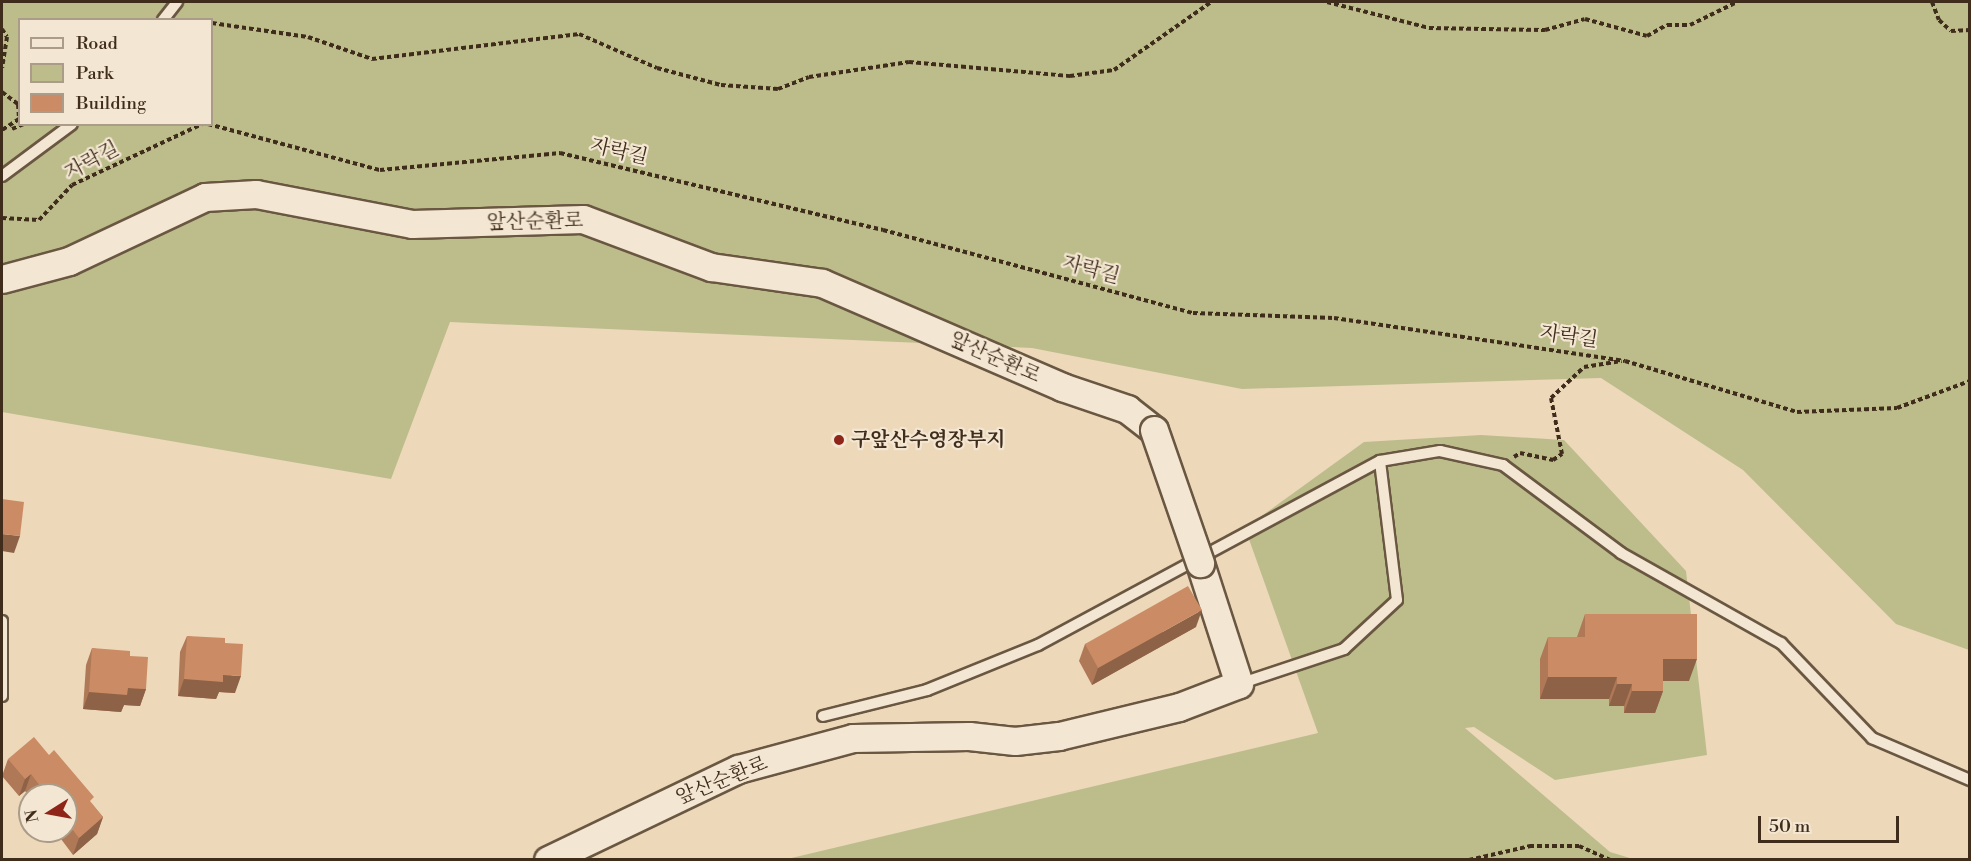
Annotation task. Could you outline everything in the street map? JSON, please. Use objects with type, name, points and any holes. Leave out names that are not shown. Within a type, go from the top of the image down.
[{"type":"street","name":"앞산순환로","points":[[2,279],[98,249],[205,197],[256,194],[412,224],[583,219],[711,267],[822,284],[1062,387],[1127,410],[1154,430],[1239,684],[1179,707],[1059,736],[1015,741],[969,736],[853,738],[738,769],[548,860]]},
{"type":"lane","points":[[165,18],[177,2]]},
{"type":"lane","points":[[2,176],[69,126]]},
{"type":"lane","points":[[823,716],[927,690],[1038,645],[1380,461],[1440,451],[1503,465],[1621,553],[1781,643],[1872,738],[1970,780]]},
{"type":"lane","points":[[1239,684],[1344,649],[1397,600],[1380,461]]},
{"type":"lane","points":[[2,621],[2,696]]},
{"type":"path","points":[[213,23],[308,37],[372,59],[449,54],[579,34],[657,68],[721,85],[778,89],[809,77],[909,62],[1070,76],[1114,70],[1211,2]]},
{"type":"path","points":[[1327,2],[1429,28],[1545,30],[1585,19],[1647,36],[1667,25],[1690,25],[1737,2]]},
{"type":"path","points":[[1932,2],[1939,20],[1952,31],[1970,30]]},
{"type":"path","points":[[2,29],[7,37],[2,68]]},
{"type":"path","points":[[2,92],[18,104]]},
{"type":"path","points":[[11,129],[18,120]]},
{"type":"path","name":"자락길","points":[[213,125],[380,170],[560,153],[883,230],[1193,313],[1334,318],[1625,361],[1797,412],[1897,408],[1970,381]]},
{"type":"path","points":[[2,130],[19,126]]},
{"type":"path","name":"자락길","points":[[2,218],[39,220],[72,185],[198,126]]},
{"type":"path","points":[[1503,465],[1520,453],[1552,460],[1562,454],[1551,398],[1584,367],[1625,361]]},
{"type":"path","points":[[1469,860],[1530,846],[1579,846],[1611,860]]},
{"type":"green space","points":[[2,2],[1969,2],[1969,650],[1896,624],[1743,470],[1601,378],[1242,389],[1032,348],[450,322],[391,479],[2,412]]},
{"type":"green space","points":[[1481,435],[1564,440],[1686,571],[1707,755],[1555,780],[1474,727],[1465,728],[1610,852],[1633,859],[783,860],[1318,733],[1245,528],[1364,442]]},
{"type":"building","points":[[2,499],[24,502],[20,536],[2,534]]},
{"type":"building","points":[[1188,586],[1202,610],[1098,668],[1085,644]]},
{"type":"building","points":[[1585,614],[1697,614],[1697,659],[1663,659],[1663,691],[1632,691],[1632,684],[1617,684],[1617,677],[1548,677],[1548,637],[1585,637]]},
{"type":"building","points":[[187,636],[225,638],[225,643],[243,644],[241,676],[223,675],[223,682],[184,679]]},
{"type":"building","points":[[92,648],[130,651],[130,656],[148,657],[146,689],[128,688],[127,695],[89,692]]},
{"type":"building","points":[[34,737],[49,755],[54,750],[94,797],[90,801],[103,817],[79,838],[78,783],[38,783],[31,774],[25,779],[8,759]]},
{"type":"place","name":"구앞산수영장부지","points":[[839,440]]}]
